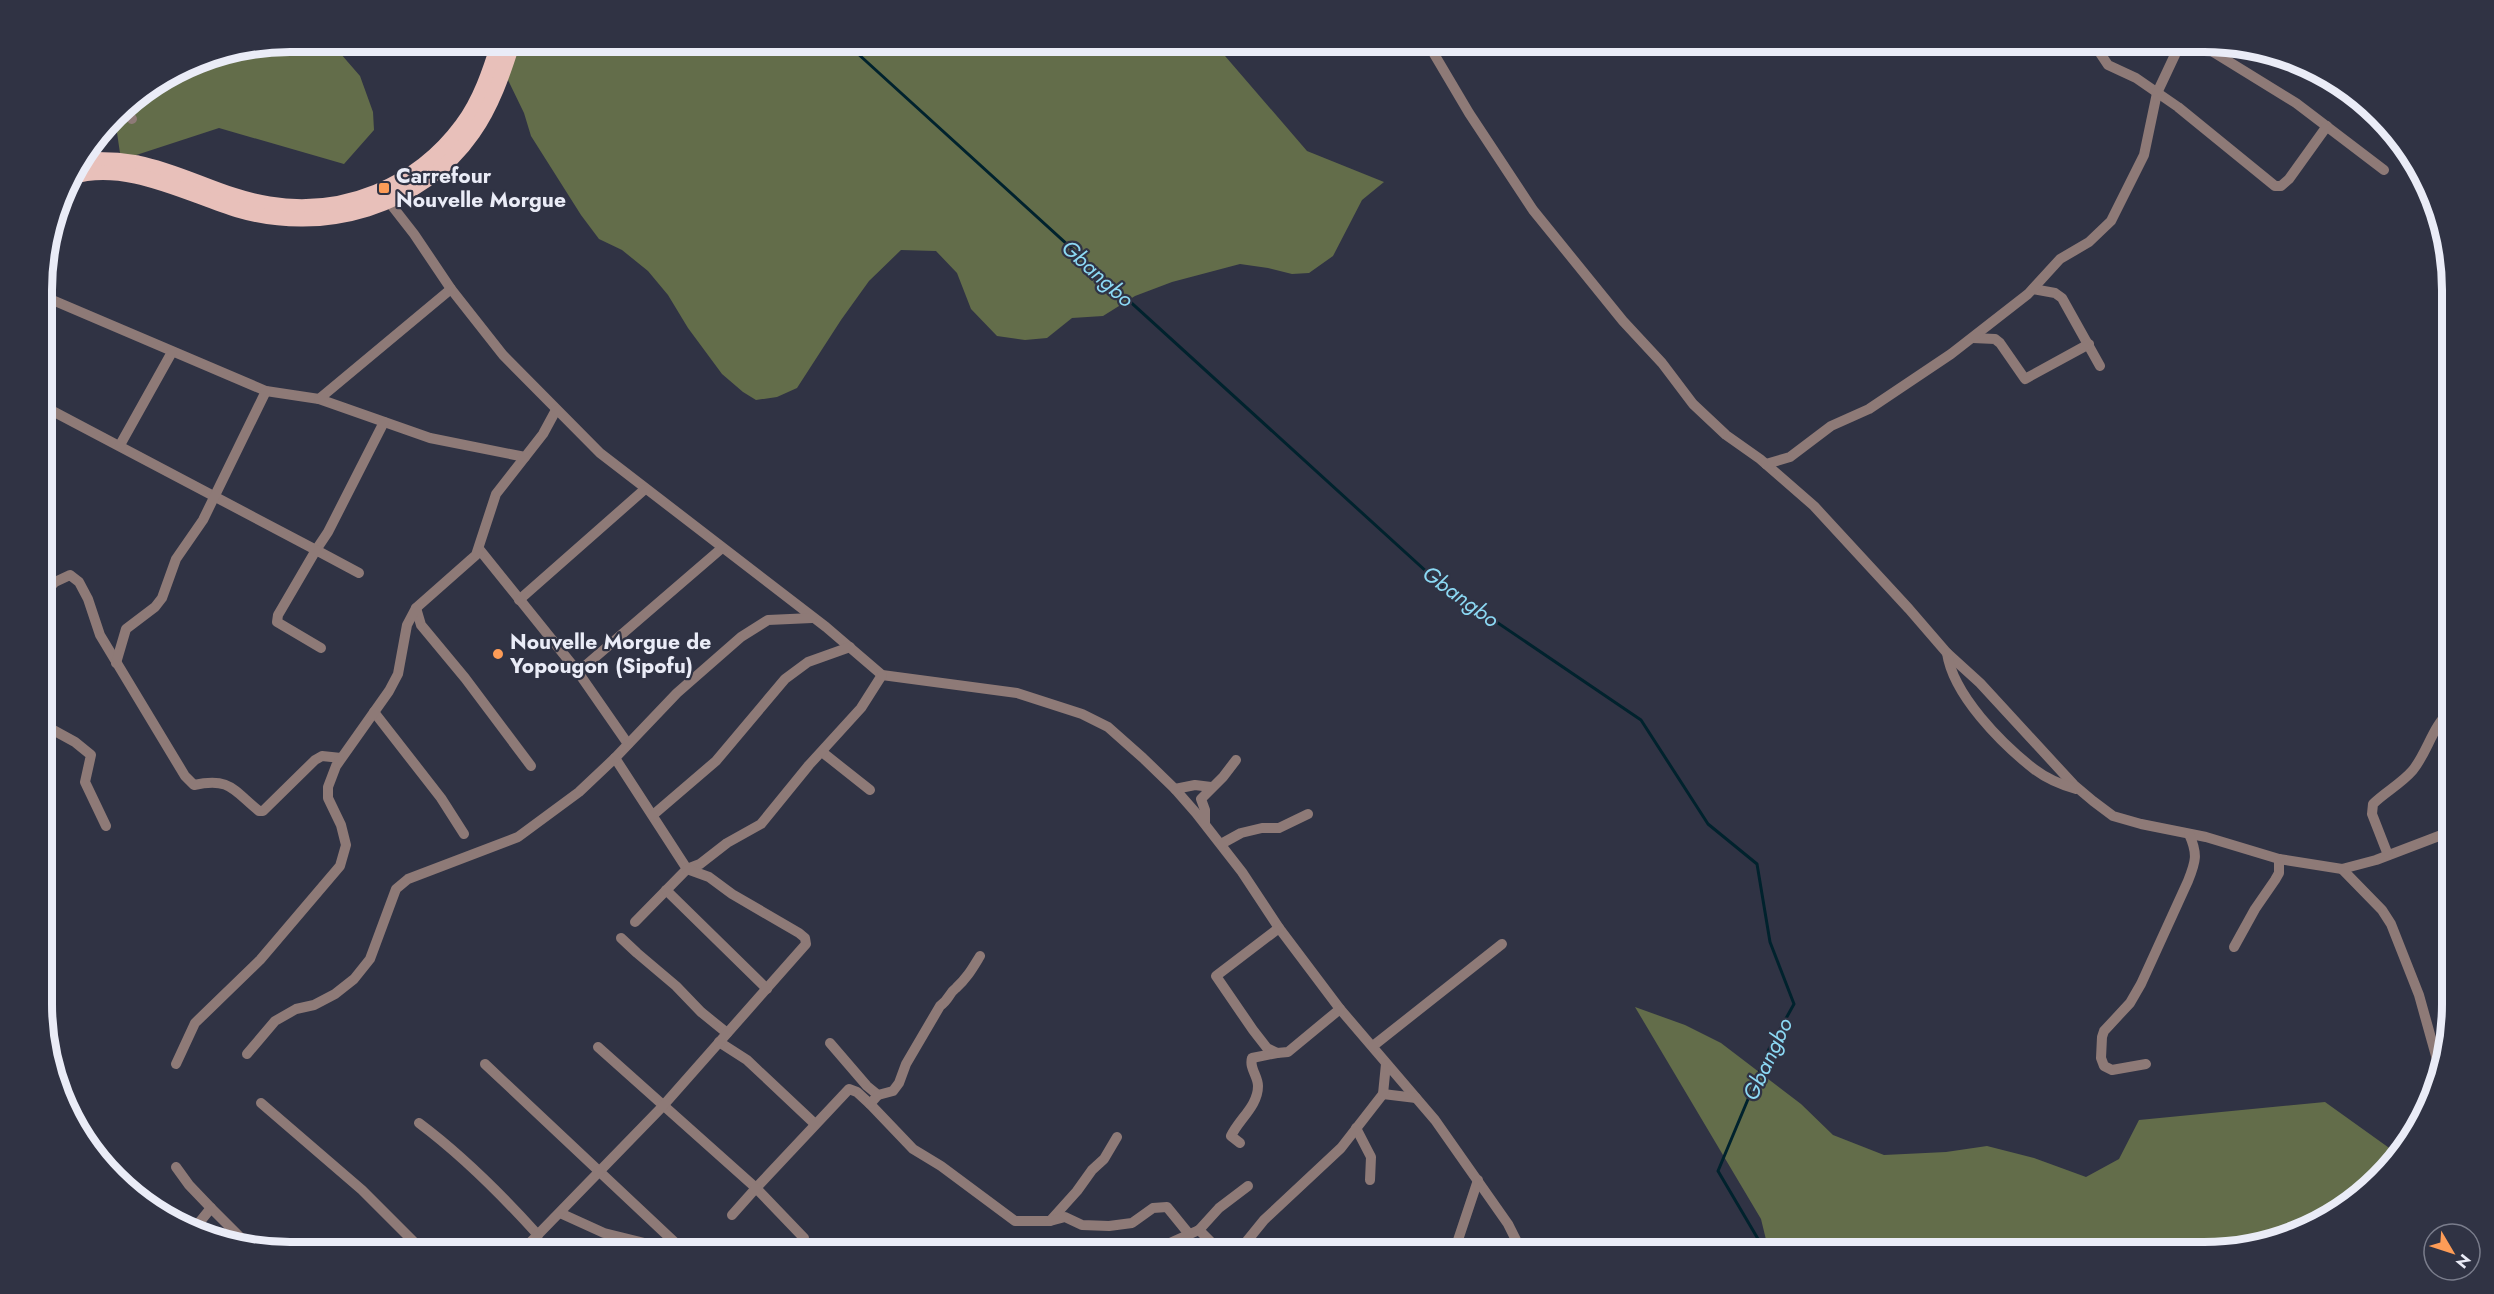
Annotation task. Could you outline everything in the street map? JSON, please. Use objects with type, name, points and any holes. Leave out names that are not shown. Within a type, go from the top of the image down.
[{"type":"main road","points":[[92,160],[139,164],[230,194],[269,204],[314,207],[347,203],[402,180],[436,156],[463,124],[482,91],[496,52]]},
{"type":"main road","points":[[82,175],[99,172],[118,173],[150,180],[240,210],[295,220],[336,217],[367,210],[389,202],[414,188],[446,164],[473,134],[495,95],[510,52]]},
{"type":"street","points":[[1433,52],[1469,113],[1548,229],[1623,321],[1662,363],[1693,404],[1726,435],[1783,477],[1814,506],[1947,653],[1980,683],[2081,791],[2113,816],[2190,834],[2279,859],[2342,868],[2388,855],[2442,834]]},
{"type":"street","points":[[2099,52],[2108,65],[2136,78],[2199,123],[2275,186],[2281,186],[2289,179],[2327,126]]},
{"type":"street","points":[[1766,464],[1790,457],[1831,426],[1869,409],[1973,338],[2033,290],[2049,268],[2089,242],[2111,221],[2144,155],[2157,93],[2176,52]]},
{"type":"street","points":[[2214,53],[2296,103],[2384,170]]},
{"type":"street","points":[[129,116],[132,119]]},
{"type":"street","points":[[389,202],[451,289],[503,355],[600,453],[850,647],[882,675],[1017,693],[1082,714],[1108,727],[1175,789],[1221,844],[1279,928],[1340,1009],[1435,1120],[1508,1224],[1517,1242]]},
{"type":"street","points":[[319,399],[451,289]]},
{"type":"street","points":[[2033,290],[2059,296],[2100,366]]},
{"type":"street","points":[[52,300],[266,391],[319,399],[430,438],[525,457]]},
{"type":"street","points":[[1973,338],[1995,339],[2022,377],[2028,379],[2089,344]]},
{"type":"street","points":[[120,445],[172,352]]},
{"type":"street","points":[[116,663],[126,629],[155,607],[162,598],[176,559],[203,520],[266,391]]},
{"type":"street","points":[[176,1064],[195,1023],[261,960],[340,866],[346,845],[341,825],[328,798],[328,787],[341,758],[398,674],[407,625],[416,608],[468,564],[479,549],[496,494],[543,434],[556,410]]},
{"type":"street","points":[[52,411],[358,573]]},
{"type":"street","points":[[321,648],[277,622],[315,550],[328,532],[384,422]]},
{"type":"street","points":[[1778,462],[1783,477]]},
{"type":"street","points":[[519,600],[645,489]]},
{"type":"street","points":[[578,672],[722,548]]},
{"type":"street","points":[[479,549],[578,672],[628,744]]},
{"type":"street","points":[[52,586],[64,576],[70,575],[75,578],[88,599],[95,626],[116,663],[185,776],[194,785],[213,781],[223,783],[259,811],[263,811],[315,760],[322,756],[341,758]]},
{"type":"street","points":[[416,608],[421,624],[531,766]]},
{"type":"street","points":[[247,1054],[275,1021],[296,1009],[314,1005],[328,998],[354,979],[370,959],[396,889],[408,879],[518,837],[579,792],[677,693],[741,637],[768,620],[812,618]]},
{"type":"street","points":[[653,815],[716,761],[784,679],[808,662],[850,647]]},
{"type":"street","points":[[1947,653],[1950,670],[1964,694],[2004,741],[2035,770],[2081,791]]},
{"type":"street","points":[[635,922],[687,869],[700,864],[727,843],[761,824],[861,708],[882,675]]},
{"type":"street","points":[[374,712],[441,798],[464,834]]},
{"type":"street","points":[[2388,855],[2372,813],[2373,804],[2399,784],[2412,770],[2434,730],[2442,721]]},
{"type":"street","points":[[52,729],[75,742],[91,755],[85,782],[106,826]]},
{"type":"street","points":[[822,752],[870,790]]},
{"type":"street","points":[[531,1242],[662,1107],[806,944],[805,938],[732,894],[709,877],[687,869],[615,758]]},
{"type":"street","points":[[1205,824],[1205,810],[1201,799],[1236,760]]},
{"type":"street","points":[[1175,789],[1195,784],[1211,787]]},
{"type":"street","points":[[1221,844],[1241,833],[1262,828],[1279,828],[1308,814]]},
{"type":"street","points":[[2146,1064],[2112,1070],[2104,1066],[2101,1058],[2102,1038],[2104,1031],[2130,1003],[2141,984],[2188,881],[2197,850],[2190,834]]},
{"type":"street","points":[[2234,946],[2254,909],[2279,873],[2279,859]]},
{"type":"street","points":[[2342,868],[2382,910],[2391,924],[2419,995],[2436,1055]]},
{"type":"street","points":[[666,890],[767,989]]},
{"type":"street","points":[[1277,1053],[1267,1048],[1216,976],[1279,928]]},
{"type":"street","points":[[621,938],[727,1033]]},
{"type":"street","points":[[1372,1047],[1502,944]]},
{"type":"street","points":[[870,1104],[878,1095],[893,1091],[899,1083],[906,1064],[940,1006],[948,1001],[955,988],[963,984],[980,956]]},
{"type":"street","points":[[1240,1143],[1231,1136],[1255,1101],[1258,1085],[1251,1064],[1252,1058],[1288,1052],[1340,1009]]},
{"type":"street","points":[[719,1042],[747,1060],[815,1124]]},
{"type":"street","points":[[830,1043],[867,1086],[878,1095]]},
{"type":"street","points":[[598,1047],[662,1107],[756,1188],[804,1238]]},
{"type":"street","points":[[485,1064],[673,1242]]},
{"type":"street","points":[[1246,1242],[1264,1220],[1341,1148],[1383,1094],[1386,1064]]},
{"type":"street","points":[[732,1215],[849,1089],[870,1104],[913,1149],[941,1166],[1016,1221],[1050,1221],[1065,1217],[1082,1226],[1109,1226],[1132,1223],[1153,1208],[1167,1208],[1208,1242]]},
{"type":"street","points":[[1383,1094],[1416,1098]]},
{"type":"street","points":[[261,1103],[362,1190],[414,1242]]},
{"type":"street","points":[[419,1123],[473,1168],[538,1235]]},
{"type":"street","points":[[1356,1128],[1371,1156],[1370,1180]]},
{"type":"street","points":[[1050,1221],[1092,1170],[1104,1159],[1117,1137]]},
{"type":"street","points":[[176,1167],[189,1185],[239,1236]]},
{"type":"street","points":[[1457,1242],[1478,1180]]},
{"type":"street","points":[[1174,1242],[1194,1232],[1219,1208],[1248,1186]]},
{"type":"street","points":[[199,1223],[211,1208]]},
{"type":"street","points":[[560,1213],[604,1233],[641,1242]]},
{"type":"green space","points":[[290,52],[339,52],[360,76],[373,112],[374,130],[344,164],[219,128],[121,160],[116,129],[122,122],[171,84],[214,65],[244,57]]},
{"type":"green space","points":[[498,52],[1222,52],[1307,151],[1384,182],[1362,200],[1333,256],[1309,273],[1292,274],[1240,264],[1172,282],[1135,296],[1103,316],[1072,318],[1047,338],[1025,340],[997,336],[971,309],[957,273],[936,251],[901,250],[869,281],[797,388],[777,397],[756,400],[722,374],[688,328],[668,295],[648,271],[622,250],[599,239],[531,136],[524,113]]},
{"type":"green space","points":[[1635,1007],[1685,1025],[1721,1043],[1801,1104],[1833,1135],[1884,1155],[1946,1152],[1987,1146],[2034,1158],[2086,1177],[2119,1159],[2139,1120],[2325,1102],[2391,1149],[2372,1172],[2323,1210],[2280,1229],[2250,1237],[2219,1241],[1767,1242],[1761,1219]]},
{"type":"waterway","name":"Gbangbo","points":[[856,52],[1439,583],[1641,720],[1708,824],[1757,864],[1770,942],[1794,1004],[1769,1049],[1718,1171],[1760,1242]]},
{"type":"place","name":"Carrefour Nouvelle Morgue","points":[[384,188]]},
{"type":"place","name":"Nouvelle Morgue de Yopougon (Sipofu)","points":[[498,654]]}]
